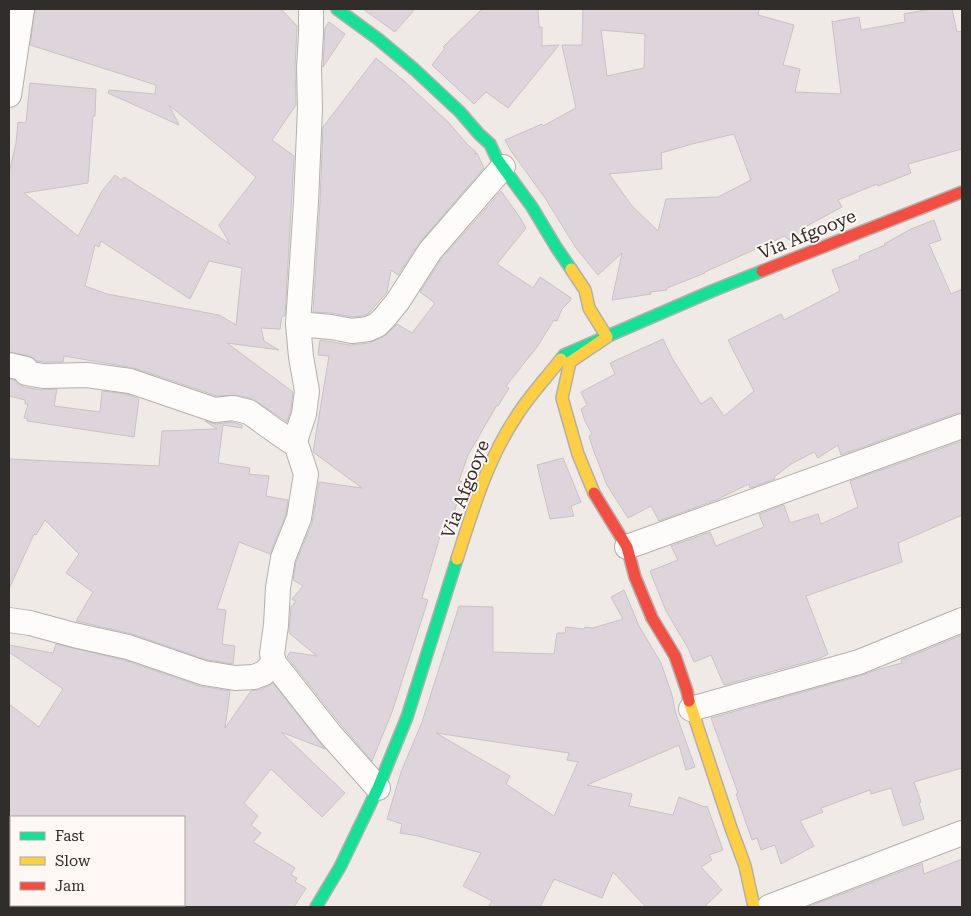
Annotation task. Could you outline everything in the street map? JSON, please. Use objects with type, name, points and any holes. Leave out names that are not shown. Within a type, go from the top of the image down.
[{"type":"street","points":[[9,96],[22,9]]},
{"type":"street","points":[[311,9],[310,108],[304,252],[298,324],[307,391],[304,414],[295,441],[306,474],[299,518],[283,558],[278,588],[272,654],[274,663],[330,734],[378,788]]},
{"type":"street","points":[[337,9],[378,39],[414,69],[460,112],[490,144],[497,159],[532,207],[585,290],[589,308],[607,337],[570,362],[562,398],[578,454],[593,492],[627,547],[652,618],[675,656],[691,709],[745,866],[754,907]]},
{"type":"street","points":[[298,324],[352,331],[368,329],[377,325],[398,301],[430,252],[503,167]]},
{"type":"street","name":"Via Afgooye","points":[[316,907],[340,866],[378,788],[407,717],[475,504],[492,459],[516,416],[564,355],[712,291],[962,192]]},
{"type":"street","points":[[9,365],[26,369],[26,373],[42,376],[88,375],[130,381],[215,410],[233,408],[249,412],[274,430],[295,441]]},
{"type":"street","points":[[627,547],[962,426]]},
{"type":"street","points":[[9,620],[128,647],[204,672],[235,678],[254,676],[264,672],[274,663]]},
{"type":"street","points":[[691,709],[859,662],[962,620]]},
{"type":"street","points":[[769,907],[962,832]]},
{"type":"building","points":[[35,9],[281,9],[297,26],[296,105],[272,140],[294,156],[285,316],[282,316],[280,329],[261,328],[264,341],[279,350],[227,343],[293,392],[291,411],[287,422],[253,399],[236,395],[217,396],[134,368],[64,356],[63,362],[44,362],[37,361],[29,356],[9,352],[9,173],[16,143],[18,122],[26,123],[30,83],[96,89],[88,183],[24,193],[78,236],[102,191],[115,175],[121,180],[124,177],[230,244],[219,225],[256,177],[169,105],[179,125],[108,93],[109,90],[155,94],[156,85],[30,45]],"holes":[[[101,241],[190,299],[209,261],[242,268],[236,325],[219,315],[107,294],[85,286],[95,245],[99,247]]]},
{"type":"building","points":[[363,9],[415,9],[395,32]]},
{"type":"building","points":[[482,9],[538,9],[539,27],[542,27],[542,46],[559,45],[508,108],[486,92],[474,104],[432,65],[445,48],[443,47]]},
{"type":"building","points":[[583,9],[759,9],[758,15],[794,25],[783,65],[800,69],[795,92],[841,94],[832,21],[836,22],[859,17],[861,30],[905,22],[904,14],[930,9],[952,9],[957,32],[962,31],[962,149],[908,164],[911,173],[838,200],[842,207],[803,228],[792,242],[784,236],[705,273],[667,288],[667,290],[612,300],[622,253],[598,275],[576,248],[545,198],[505,140],[542,124],[543,126],[576,108],[562,45],[582,45]],"holes":[[[601,30],[645,34],[644,68],[607,76]],[[734,134],[751,180],[718,197],[666,199],[658,231],[632,206],[609,174],[662,169],[661,153]]]},
{"type":"building","points":[[329,22],[345,34],[323,67],[325,28]]},
{"type":"building","points":[[376,58],[449,123],[476,152],[474,154],[477,153],[484,168],[420,242],[398,275],[391,270],[387,292],[369,313],[364,316],[352,317],[313,312],[323,127]]},
{"type":"building","points":[[501,191],[526,228],[497,264],[533,288],[540,277],[571,298],[571,300],[562,309],[557,321],[554,320],[537,347],[506,386],[509,388],[468,455],[459,481],[463,482],[449,531],[442,529],[422,598],[428,600],[392,712],[372,761],[287,657],[290,652],[317,656],[289,633],[291,607],[296,601],[292,599],[303,586],[293,580],[296,562],[312,523],[319,482],[362,488],[313,452],[329,356],[318,355],[320,340],[350,345],[370,343],[386,335],[397,324],[412,333],[435,303],[420,292],[441,259]]},
{"type":"building","points":[[934,220],[941,240],[929,244],[951,294],[962,289],[962,413],[957,413],[841,455],[838,445],[818,458],[814,452],[791,464],[774,477],[775,479],[750,488],[749,484],[716,500],[659,521],[651,506],[628,518],[607,485],[589,436],[592,434],[581,409],[587,405],[581,392],[615,374],[610,363],[663,339],[672,358],[701,404],[711,397],[724,416],[754,391],[728,340],[781,314],[784,320],[840,291],[832,270],[860,259],[859,256],[885,245],[911,229]]},
{"type":"building","points":[[9,379],[15,380],[24,387],[41,390],[57,389],[54,406],[100,412],[102,391],[127,394],[139,399],[134,437],[27,421],[28,419],[24,418],[28,404],[25,404],[25,400],[9,396]]},
{"type":"building","points":[[205,421],[216,424],[232,422],[242,425],[242,428],[223,425],[218,463],[250,468],[249,474],[269,476],[266,496],[288,500],[286,514],[270,554],[239,542],[217,609],[226,610],[222,644],[235,646],[233,664],[207,660],[132,634],[76,621],[93,592],[66,573],[79,554],[45,520],[36,535],[34,534],[9,589],[9,459],[159,466],[162,431],[217,429]]},
{"type":"building","points":[[962,441],[962,515],[898,543],[902,562],[806,596],[828,654],[821,658],[724,685],[711,655],[694,662],[666,611],[650,571],[678,560],[671,546],[710,532],[716,546],[764,527],[759,514],[784,505],[790,523],[818,514],[821,524],[858,507],[850,481]]},
{"type":"building","points":[[563,458],[581,502],[571,506],[574,516],[550,519],[537,465]]},
{"type":"building","points":[[624,590],[639,626],[661,663],[672,695],[676,714],[695,767],[686,770],[679,745],[587,785],[632,794],[629,806],[673,815],[679,797],[705,807],[707,806],[723,850],[709,855],[712,860],[701,867],[722,890],[704,907],[646,907],[613,872],[602,898],[554,879],[540,907],[488,907],[492,901],[463,886],[481,853],[400,833],[402,824],[387,819],[401,772],[422,722],[459,606],[493,607],[493,652],[554,654],[557,633],[565,633],[566,627],[593,628],[623,619],[611,597]],"holes":[[[436,733],[569,753],[567,760],[578,762],[554,816],[506,784],[510,776]]]},
{"type":"building","points":[[962,635],[962,768],[914,782],[921,802],[919,803],[924,819],[903,826],[891,788],[871,794],[870,790],[821,808],[823,812],[800,821],[814,846],[781,864],[775,845],[761,850],[757,838],[752,840],[736,794],[738,793],[711,718],[902,663],[901,660]]},
{"type":"building","points":[[56,644],[124,660],[200,686],[230,691],[225,728],[251,691],[259,690],[273,683],[325,749],[281,732],[345,793],[322,817],[271,769],[244,803],[258,816],[251,825],[261,833],[253,842],[295,868],[291,875],[297,878],[295,882],[306,888],[294,907],[184,907],[185,816],[9,817],[9,704],[39,727],[63,689],[9,652],[9,645],[53,653]]},
{"type":"building","points":[[962,859],[962,907],[807,907],[922,863],[924,874]]},
{"type":"traffic: fast","points":[[337,9],[378,39],[414,69],[460,112],[490,144],[497,159],[532,207],[571,269]]},
{"type":"traffic: fast","points":[[561,359],[564,355],[762,271]]},
{"type":"traffic: fast","points":[[316,907],[340,867],[378,788],[407,717],[457,559]]},
{"type":"traffic: slow","points":[[571,269],[585,290],[589,308],[607,337],[570,362],[562,398],[578,454],[594,493]]},
{"type":"traffic: slow","points":[[457,559],[482,486],[497,450],[521,410],[561,359]]},
{"type":"traffic: slow","points":[[689,701],[745,866],[754,907]]},
{"type":"traffic: jam","points":[[762,271],[962,192]]},
{"type":"traffic: jam","points":[[594,493],[627,547],[635,577],[652,618],[675,656],[689,701]]}]
